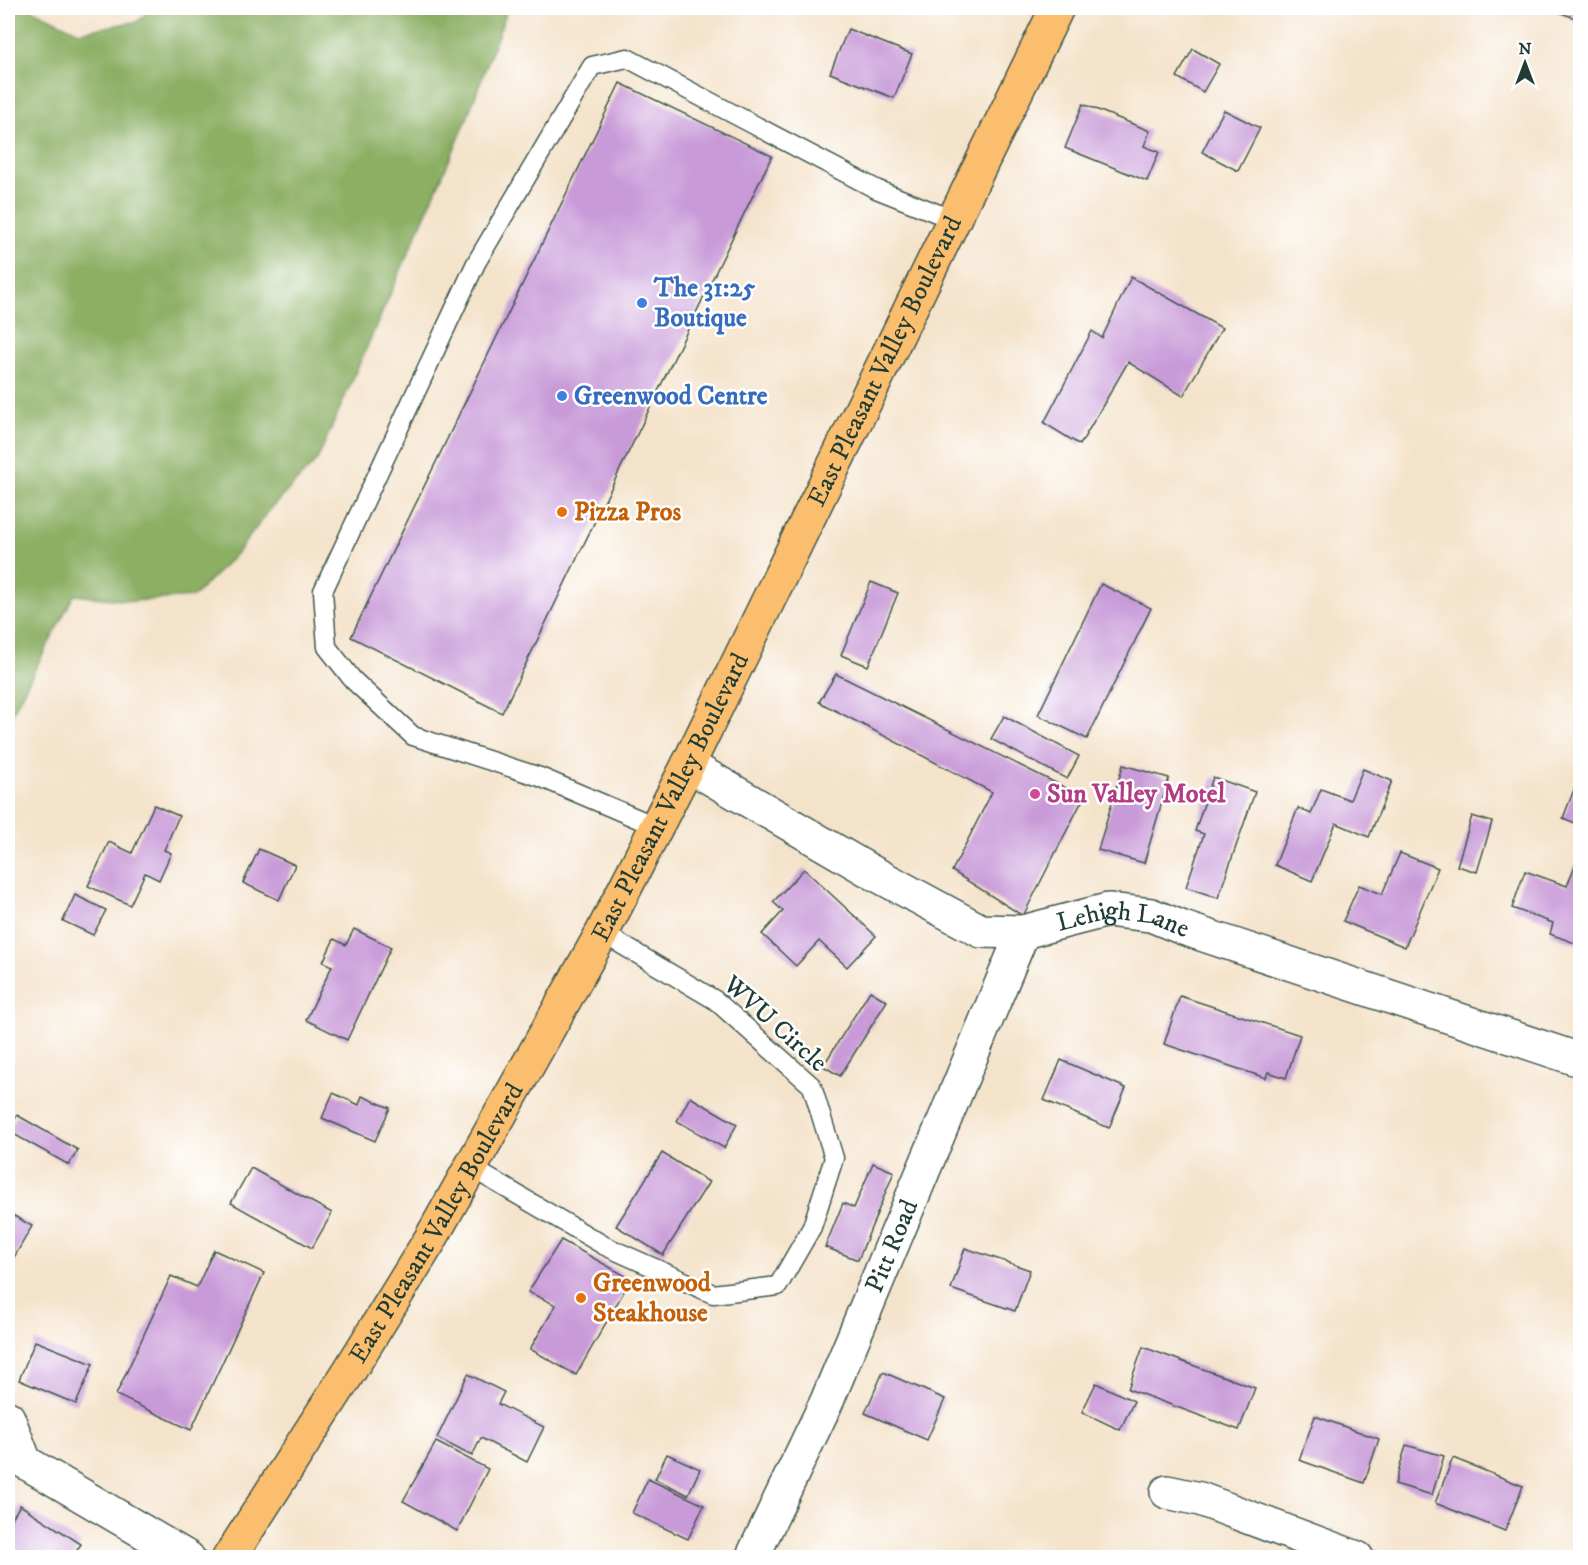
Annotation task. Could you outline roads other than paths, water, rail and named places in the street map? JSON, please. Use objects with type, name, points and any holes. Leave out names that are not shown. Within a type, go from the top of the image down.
[{"type":"main road","name":"East Pleasant Valley Boulevard","points":[[229,1557],[356,1361],[430,1240],[602,933],[688,765],[1057,8]]},
{"type":"street","name":"Lehigh Lane","points":[[688,765],[870,871],[981,931],[1023,932],[1108,910],[1151,915],[1194,932],[1581,1060]]},
{"type":"street","name":"Pitt Road","points":[[752,1557],[827,1401],[1023,932]]},
{"type":"street","points":[[8,1418],[25,1462],[188,1557]]},
{"type":"street","points":[[1167,1492],[1200,1499],[1357,1557]]},
{"type":"lane","points":[[657,827],[540,777],[413,736],[353,680],[327,647],[323,591],[476,263],[592,66],[627,58],[876,189],[954,220]]},
{"type":"lane","name":"WVU Circle","points":[[470,1167],[605,1246],[713,1294],[778,1286],[812,1227],[834,1158],[812,1086],[715,1000],[602,933]]},
{"type":"place","name":"The 31:25 Boutique","points":[[642,303]]},
{"type":"place","name":"Greenwood Centre","points":[[562,396]]},
{"type":"place","name":"Pizza Pros","points":[[562,512]]},
{"type":"place","name":"Sun Valley Motel","points":[[1035,794]]},
{"type":"place","name":"Greenwood Steakhouse","points":[[581,1298]]}]
